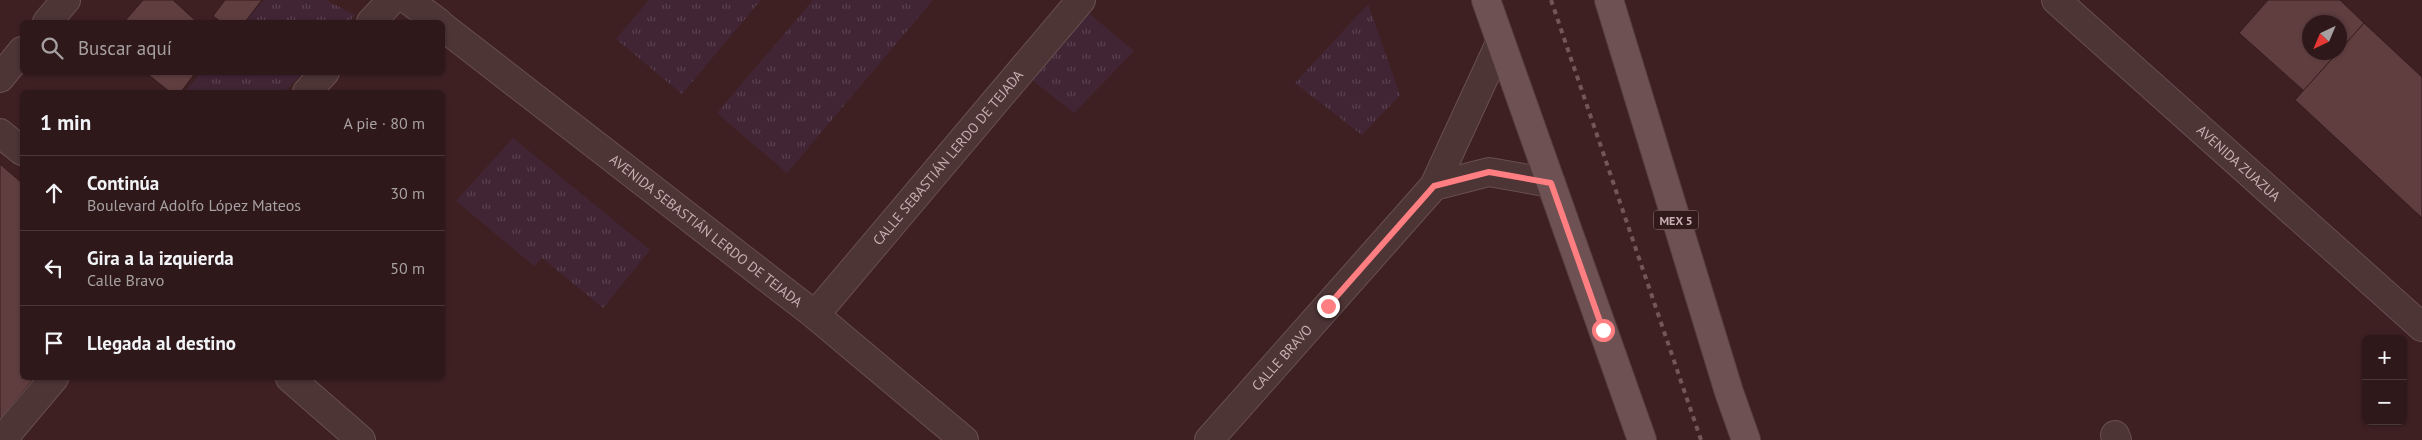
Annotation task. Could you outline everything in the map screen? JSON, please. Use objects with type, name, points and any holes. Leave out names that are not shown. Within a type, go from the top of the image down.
[{"type":"main road","points":[[1486,0],[1642,440]]},
{"type":"main road","name":"MEX 5","points":[[1609,0],[1729,392],[1746,440]]},
{"type":"street","points":[[49,20],[66,0]]},
{"type":"street","points":[[373,20],[392,0]]},
{"type":"street","points":[[408,0],[435,20]]},
{"type":"street","name":"CALLE SEBASTIÁN LERDO DE TEJADA","points":[[815,315],[1081,0]]},
{"type":"street","name":"AVENIDA ZUAZUA","points":[[2056,0],[2422,327]]},
{"type":"street","name":"AVENIDA SEBASTIÁN LERDO DE TEJADA","points":[[445,28],[815,315],[964,440]]},
{"type":"street","name":"CALLE BRAVO","points":[[1209,440],[1434,186],[1500,43]]},
{"type":"street","points":[[0,78],[20,53]]},
{"type":"street","points":[[309,90],[322,75]]},
{"type":"street","points":[[0,133],[20,149]]},
{"type":"street","points":[[1434,186],[1489,172],[1551,183]]},
{"type":"street","points":[[2,440],[52,380]]},
{"type":"street","points":[[292,380],[361,440]]},
{"type":"green space","points":[[264,0],[326,0],[355,15],[351,20],[246,20]]},
{"type":"green space","points":[[649,0],[761,0],[682,94],[616,39]]},
{"type":"green space","points":[[813,0],[933,0],[787,173],[717,113]]},
{"type":"green space","points":[[1368,4],[1400,95],[1362,135],[1295,83]]},
{"type":"green space","points":[[1081,7],[1134,51],[1074,113],[1021,71]]},
{"type":"green space","points":[[199,75],[301,75],[286,90],[186,90]]},
{"type":"green space","points":[[513,138],[650,250],[603,308],[542,258],[534,266],[456,201]]},
{"type":"building","points":[[143,0],[173,0],[195,20],[126,20]]},
{"type":"building","points":[[225,0],[262,0],[247,20],[218,20],[213,16]]},
{"type":"building","points":[[2268,0],[2340,0],[2364,23],[2347,43],[2347,15],[2302,15],[2302,60],[2331,60],[2304,91],[2239,33]]},
{"type":"building","points":[[2364,23],[2422,77],[2422,218],[2295,100],[2331,60],[2347,60],[2347,42]]},
{"type":"building","points":[[149,75],[194,75],[182,90],[168,90]]},
{"type":"building","points":[[0,164],[20,181],[20,380],[32,380],[0,420]]},
{"type":"railway","points":[[1551,0],[1701,440]]},
{"type":"route","points":[[1328,306],[1434,186],[1489,172],[1551,183],[1603,330]]}]
